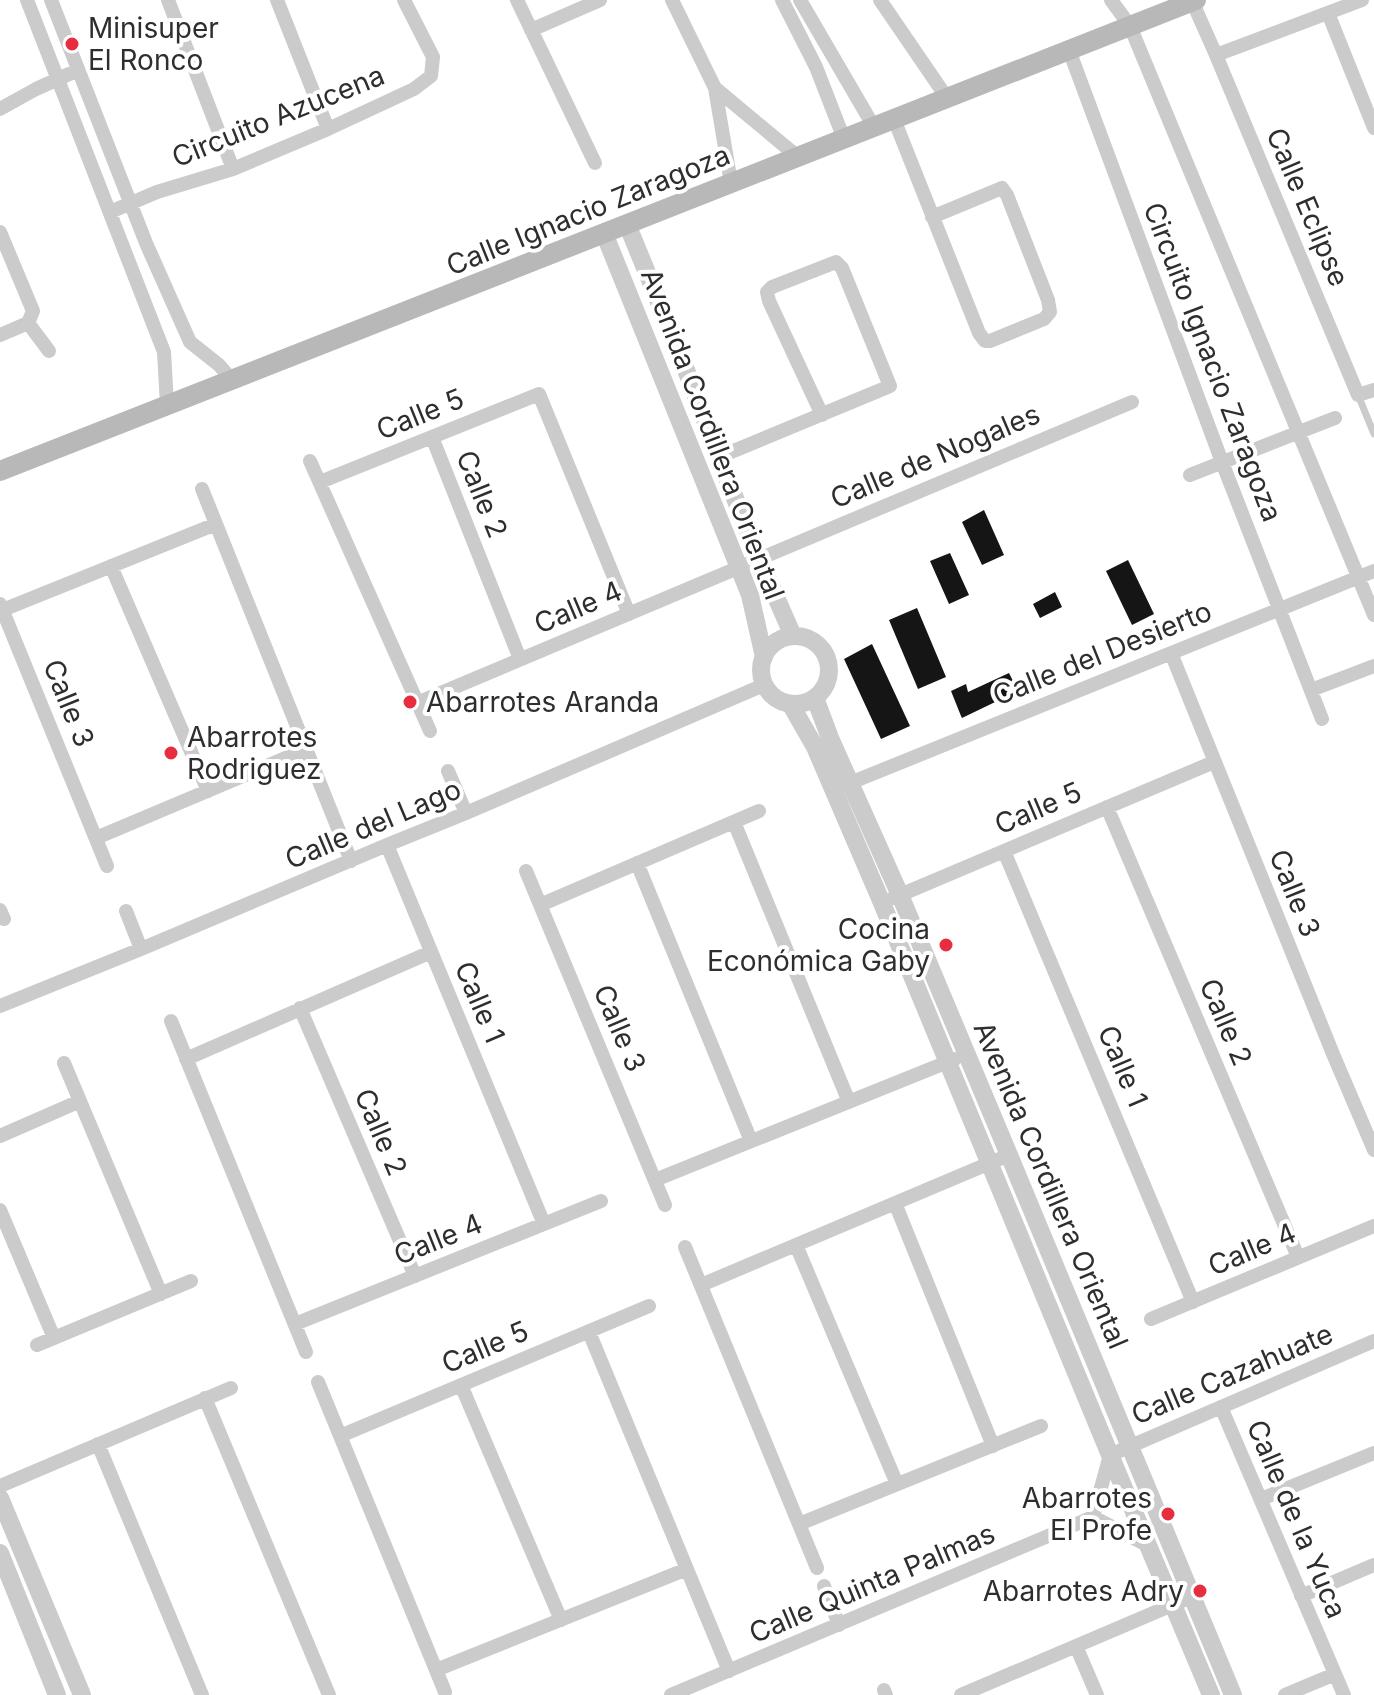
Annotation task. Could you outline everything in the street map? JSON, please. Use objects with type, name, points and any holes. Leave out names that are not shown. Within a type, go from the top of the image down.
[{"type":"main road","name":"Calle Ignacio Zaragoza","points":[[0,471],[1194,1]]},
{"type":"street","points":[[27,0],[164,352],[167,405]]},
{"type":"street","points":[[51,0],[190,342],[219,365],[232,380]]},
{"type":"street","points":[[168,0],[233,169]]},
{"type":"street","points":[[277,0],[328,129]]},
{"type":"street","name":"Circuito Azucena","points":[[110,212],[157,192],[233,169],[414,89],[431,76],[433,57],[404,0]]},
{"type":"street","points":[[517,0],[595,163]]},
{"type":"street","points":[[531,30],[600,0]]},
{"type":"street","points":[[672,0],[715,88],[731,183]]},
{"type":"street","points":[[782,0],[816,67],[844,139]]},
{"type":"street","points":[[800,0],[874,127]]},
{"type":"street","points":[[880,0],[947,98]]},
{"type":"street","name":"Circuito Ignacio Zaragoza","points":[[1111,0],[1130,26],[1374,615]]},
{"type":"street","points":[[1216,55],[1362,0]]},
{"type":"street","name":"Calle Eclipse","points":[[1194,1],[1358,395]]},
{"type":"street","points":[[1328,13],[1374,128]]},
{"type":"street","name":"Circuito Ignacio Zaragoza","points":[[1069,50],[1222,462],[1322,719]]},
{"type":"street","points":[[816,67],[834,58]]},
{"type":"street","points":[[0,109],[78,70]]},
{"type":"street","points":[[715,88],[798,157]]},
{"type":"street","points":[[894,119],[932,217],[979,333],[985,341],[1044,319],[1050,312],[1048,300],[1002,188],[932,217]]},
{"type":"street","name":"Avenida Cordillera Oriental","points":[[627,224],[759,559],[793,636]]},
{"type":"street","points":[[0,232],[33,311],[28,323],[0,335]]},
{"type":"street","name":"Avenida Cordillera Oriental","points":[[604,233],[750,595],[764,657]]},
{"type":"street","points":[[719,457],[822,415],[890,386],[842,268],[836,262],[772,287],[767,292],[822,415]]},
{"type":"street","points":[[28,323],[49,351]]},
{"type":"street","points":[[649,344],[673,336]]},
{"type":"street","points":[[164,352],[190,342]]},
{"type":"street","points":[[1358,395],[1374,390]]},
{"type":"street","name":"Calle 5","points":[[320,482],[539,394],[629,614]]},
{"type":"street","name":"Calle de Nogales","points":[[759,559],[1132,402]]},
{"type":"street","points":[[1190,475],[1335,418]]},
{"type":"street","name":"Calle 2","points":[[432,437],[520,659]]},
{"type":"street","points":[[310,461],[430,731]]},
{"type":"street","points":[[202,489],[351,861]]},
{"type":"street","points":[[1,608],[216,524]]},
{"type":"street","name":"Calle 4","points":[[417,703],[759,559]]},
{"type":"street","points":[[111,566],[208,791]]},
{"type":"street","name":"Calle del Desierto","points":[[850,783],[1374,571]]},
{"type":"street","name":"Calle 3","points":[[1,608],[107,866]]},
{"type":"street","points":[[793,636],[806,637],[825,653],[829,678],[815,698],[804,704],[791,705],[779,701],[764,685],[761,669],[770,646],[793,636]]},
{"type":"street","name":"Calle 3","points":[[1171,653],[1374,1150]]},
{"type":"street","points":[[1311,690],[1374,666]]},
{"type":"street","name":"Calle del Lago","points":[[0,1006],[466,813],[764,685]]},
{"type":"street","name":"Avenida Cordillera Oriental","points":[[815,698],[1129,1447],[1211,1695]]},
{"type":"street","name":"Avenida Cordillera Oriental","points":[[791,705],[815,747],[882,903],[1149,1546],[1233,1695]]},
{"type":"street","points":[[96,838],[307,749]]},
{"type":"street","name":"Calle 5","points":[[882,903],[1214,762]]},
{"type":"street","points":[[448,771],[466,813]]},
{"type":"street","name":"Calle 2","points":[[1107,807],[1298,1257]]},
{"type":"street","points":[[540,905],[759,811]]},
{"type":"street","points":[[734,822],[849,1102]]},
{"type":"street","name":"Calle 1","points":[[387,845],[544,1224]]},
{"type":"street","name":"Calle 1","points":[[1004,851],[1193,1302]]},
{"type":"street","points":[[637,863],[751,1141]]},
{"type":"street","name":"Calle 3","points":[[526,871],[665,1205]]},
{"type":"street","points":[[126,911],[141,949]]},
{"type":"street","points":[[186,1059],[431,952]]},
{"type":"street","name":"Calle 2","points":[[300,1008],[415,1276]]},
{"type":"street","points":[[171,1021],[306,1352]]},
{"type":"street","points":[[655,1180],[966,1055]]},
{"type":"street","points":[[64,1063],[161,1294]]},
{"type":"street","points":[[0,1136],[80,1101]]},
{"type":"street","points":[[701,1285],[1009,1155]]},
{"type":"street","name":"Calle 4","points":[[295,1324],[601,1201]]},
{"type":"street","points":[[895,1203],[993,1446]]},
{"type":"street","points":[[0,1210],[54,1338]]},
{"type":"street","name":"Calle 4","points":[[1151,1319],[1374,1226]]},
{"type":"street","points":[[796,1245],[897,1484]]},
{"type":"street","points":[[685,1247],[817,1568]]},
{"type":"street","points":[[37,1345],[191,1281]]},
{"type":"street","name":"Calle 5","points":[[340,1436],[649,1306]]},
{"type":"street","points":[[589,1332],[729,1671]]},
{"type":"street","name":"Calle Cazahuate","points":[[1110,1455],[1374,1341]]},
{"type":"street","points":[[318,1382],[445,1692]]},
{"type":"street","points":[[461,1385],[561,1620]]},
{"type":"street","points":[[0,1486],[231,1388]]},
{"type":"street","points":[[205,1398],[329,1695]]},
{"type":"street","name":"Calle de la Yuca","points":[[1221,1407],[1344,1695]]},
{"type":"street","points":[[799,1524],[1041,1426]]},
{"type":"street","points":[[98,1444],[202,1695]]},
{"type":"street","points":[[1261,1499],[1374,1453]]},
{"type":"street","points":[[1110,1455],[1093,1517],[1149,1546]]},
{"type":"street","points":[[0,1498],[82,1695]]},
{"type":"street","name":"Calle Quinta Palmas","points":[[671,1695],[1093,1517]]},
{"type":"street","points":[[0,1553],[57,1695]]},
{"type":"street","points":[[1301,1596],[1374,1565]]},
{"type":"street","points":[[436,1670],[687,1569]]},
{"type":"street","points":[[824,1586],[839,1625]]},
{"type":"street","points":[[961,1695],[1182,1600]]},
{"type":"street","points":[[1076,1646],[1097,1695]]},
{"type":"street","points":[[1285,1695],[1335,1674]]},
{"type":"lane","name":"Calle Eclipse","points":[[1358,395],[1374,434]]},
{"type":"building","points":[[984,510],[1004,555],[982,565],[962,522]]},
{"type":"building","points":[[950,553],[969,595],[949,604],[930,561]]},
{"type":"building","points":[[1128,560],[1154,614],[1132,625],[1106,571]]},
{"type":"building","points":[[1055,592],[1062,607],[1040,618],[1033,604]]},
{"type":"building","points":[[917,608],[946,677],[918,689],[889,620]]},
{"type":"building","points":[[872,644],[910,726],[881,739],[844,659]]},
{"type":"building","points":[[1009,673],[1018,691],[962,718],[951,691],[966,684],[968,692]]},
{"type":"place","name":"Minisuper El Ronco","points":[[72,44]]},
{"type":"place","name":"Abarrotes Aranda","points":[[410,702]]},
{"type":"place","name":"Abarrotes Rodriguez","points":[[171,753]]},
{"type":"place","name":"Cocina Económica Gaby","points":[[946,945]]},
{"type":"place","name":"Abarrotes El Profe","points":[[1168,1514]]},
{"type":"place","name":"Abarrotes Adry","points":[[1200,1591]]}]
